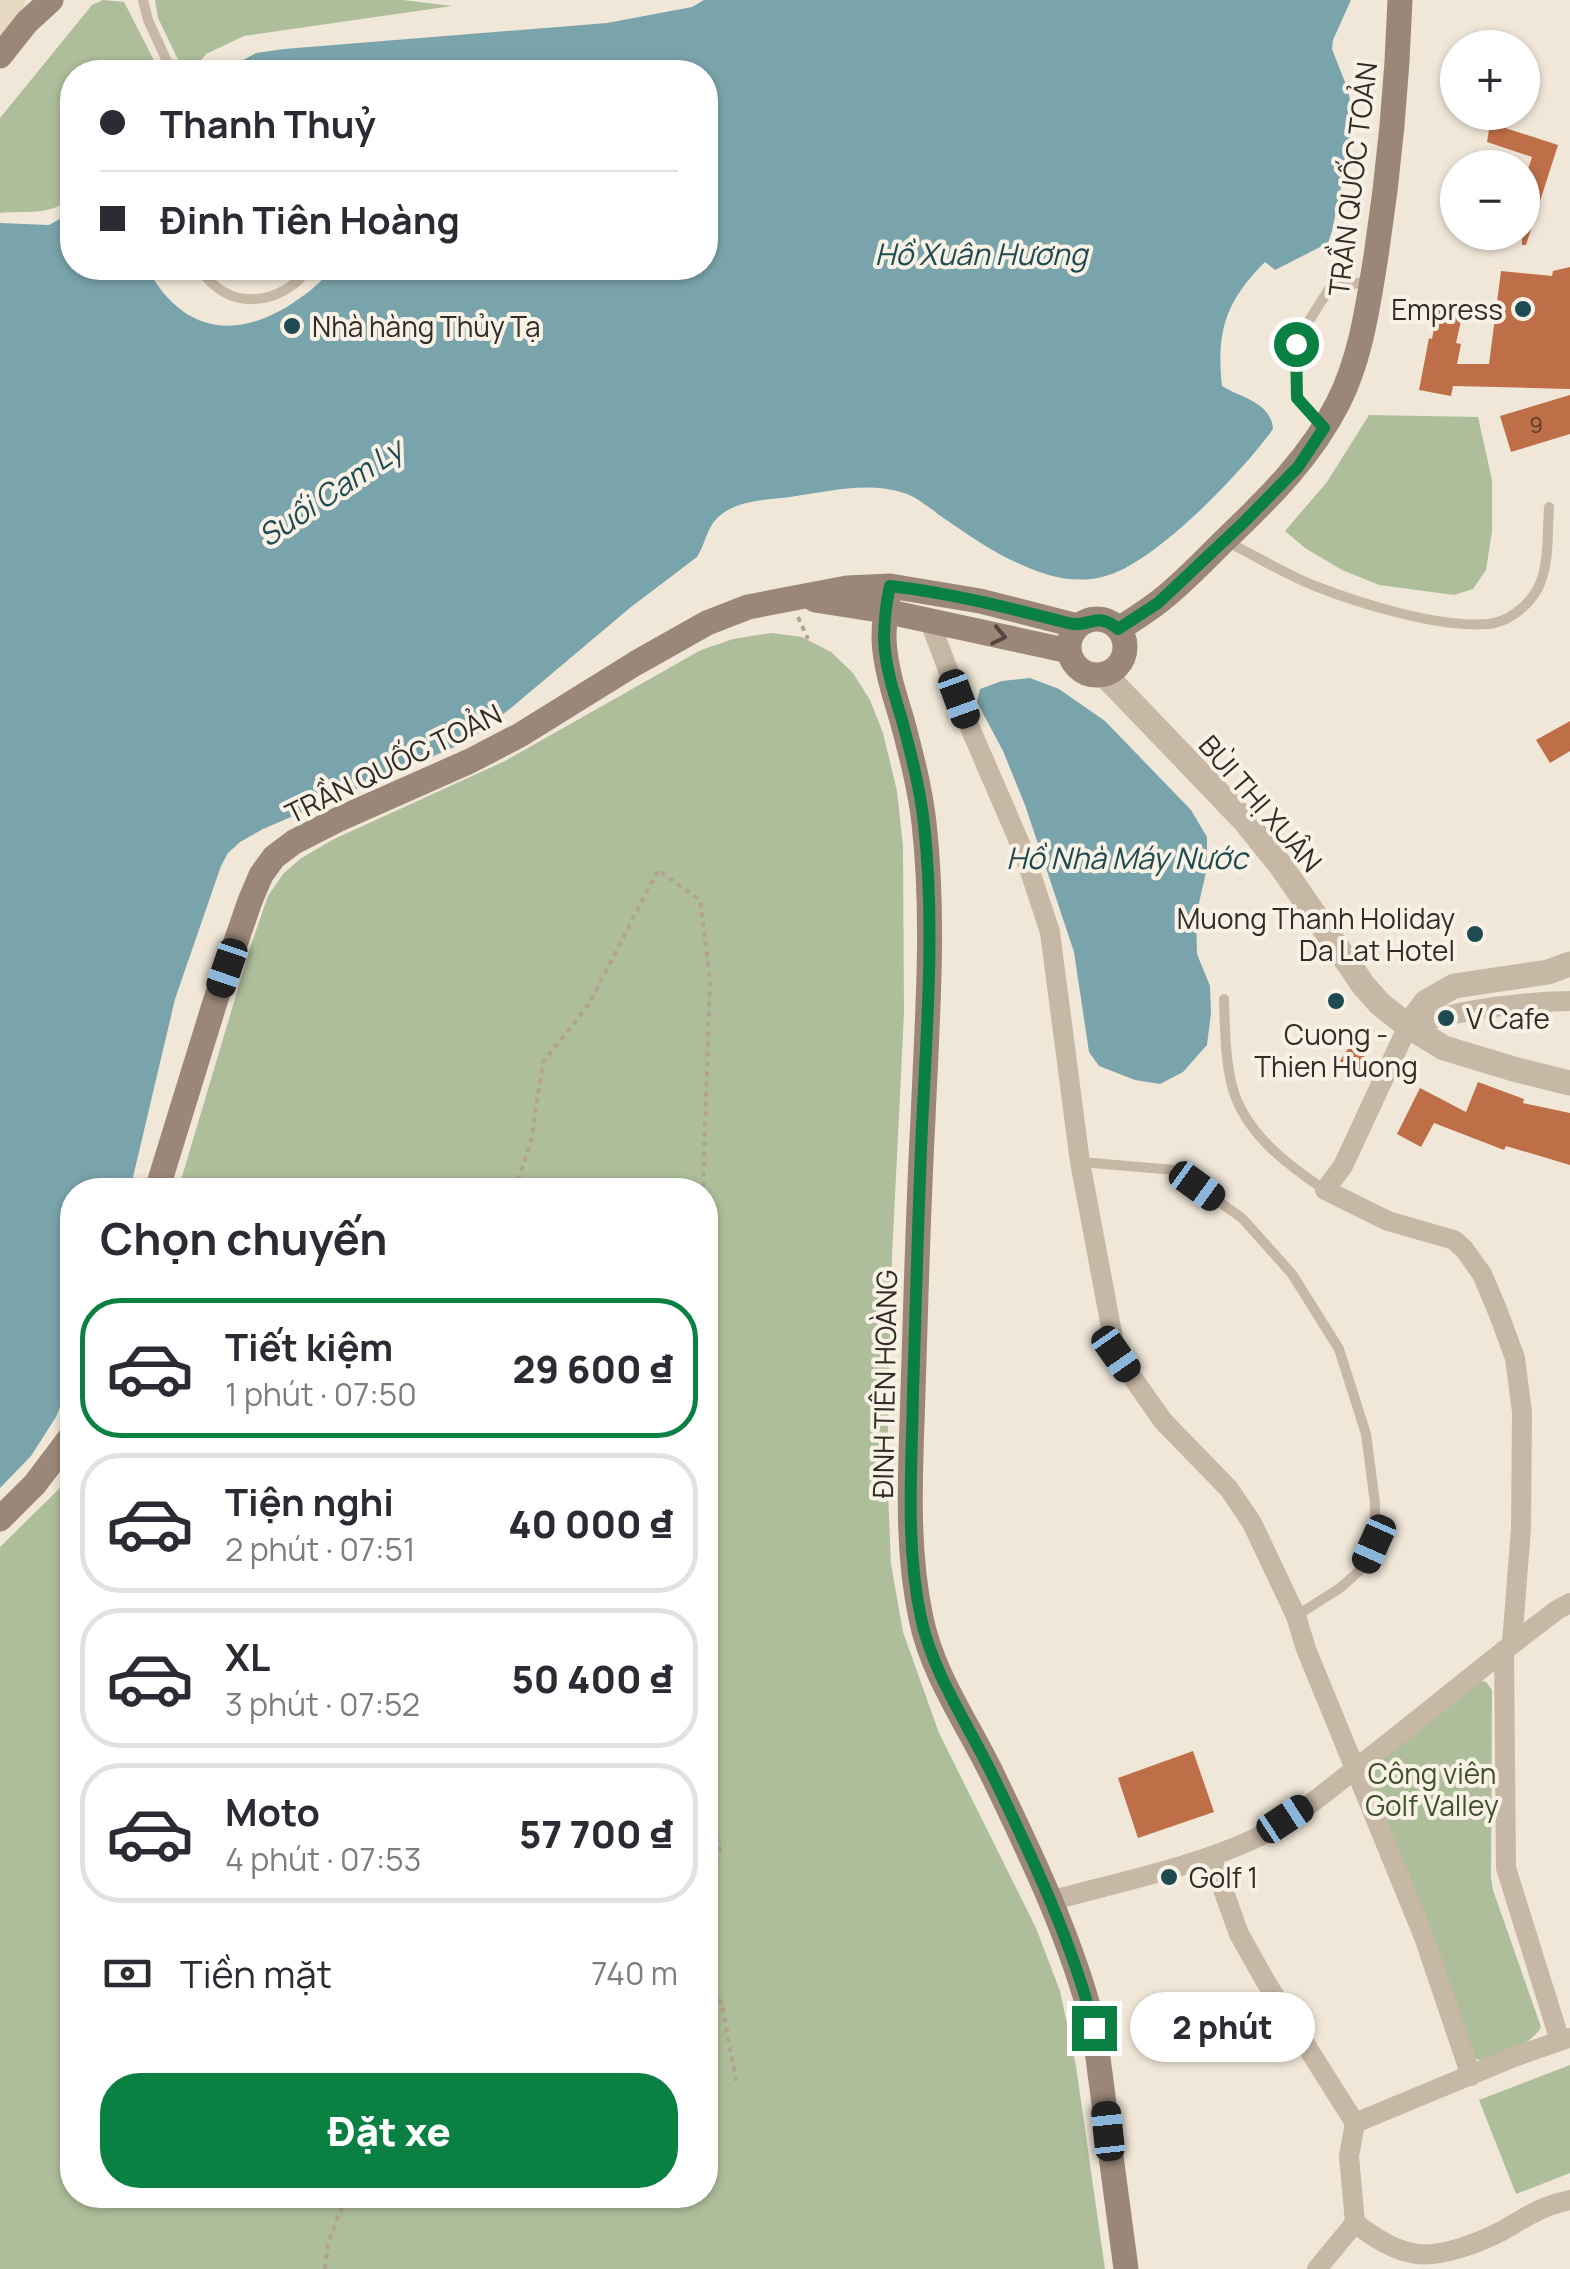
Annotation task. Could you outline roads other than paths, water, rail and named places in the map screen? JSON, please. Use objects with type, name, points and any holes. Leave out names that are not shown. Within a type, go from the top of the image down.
[{"type":"main road","points":[[0,56],[50,0]]},
{"type":"main road","name":"TRẦN QUỐC TOẢN","points":[[1118,629],[1158,603],[1298,467],[1340,399],[1368,308],[1390,154],[1400,0]]},
{"type":"main road","name":"TRẦN QUỐC TOẢN","points":[[161,1178],[215,1002],[261,874],[274,857],[294,842],[470,761],[520,735],[636,662],[707,623],[748,608],[847,588],[887,599],[930,622],[1068,650]]},
{"type":"main road","name":"TRẦN QUỐC TOẢN","points":[[887,599],[980,601],[1078,626]]},
{"type":"main road","name":"ĐINH TIÊN HOÀNG","points":[[887,599],[884,643],[917,775],[929,892],[910,1498],[914,1582],[933,1657],[1050,1901],[1086,1994],[1094,2028],[1126,2269]]},
{"type":"main road","points":[[1096,619],[1106,620],[1118,629],[1124,638],[1123,657],[1118,666],[1104,674],[1085,673],[1071,660],[1068,650],[1078,626],[1096,619]]},
{"type":"main road","points":[[0,1519],[60,1450]]},
{"type":"street","points":[[930,622],[1024,853],[1050,932],[1080,1162],[1116,1354],[1163,1422],[1229,1490],[1252,1523],[1296,1616],[1424,1936],[1472,2076]]},
{"type":"street","name":"BÙI THỊ XUÂN","points":[[1104,674],[1244,820],[1282,866],[1380,1004],[1444,1048],[1570,1083]]},
{"type":"street","points":[[1355,2123],[1565,2040],[1506,1868],[1508,1647],[1521,1530],[1522,1412],[1515,1358],[1482,1274],[1454,1240],[1388,1220],[1325,1190],[1342,1166],[1408,1026],[1426,1002],[1454,986],[1548,972],[1570,964]]},
{"type":"street","points":[[1408,1026],[1481,1008],[1570,1001]]},
{"type":"street","points":[[1050,1901],[1211,1856],[1256,1838],[1314,1801],[1570,1602]]},
{"type":"street","points":[[1211,1856],[1239,1934],[1355,2123],[1349,2156],[1355,2223],[1317,2269]]},
{"type":"street","points":[[1355,2223],[1378,2241],[1418,2254],[1458,2249],[1498,2233],[1536,2209],[1570,2200]]},
{"type":"lane","points":[[144,0],[148,20],[166,60]]},
{"type":"lane","points":[[208,280],[222,291],[262,299],[282,293],[300,280]]},
{"type":"lane","points":[[1324,428],[1297,398],[1296,344],[1329,288],[1372,281]]},
{"type":"lane","points":[[1224,540],[1311,584],[1373,607],[1446,622],[1490,624],[1518,613],[1536,591],[1545,568],[1549,506]]},
{"type":"lane","points":[[1224,999],[1231,1082],[1240,1107],[1261,1138],[1296,1171],[1325,1190]]},
{"type":"lane","points":[[1080,1162],[1174,1170],[1242,1218],[1292,1274],[1338,1349],[1366,1434],[1375,1503],[1374,1544],[1364,1567],[1340,1588],[1296,1616]]},
{"type":"water","name":"Hồ Xuân Hương","points":[[704,0],[1351,0],[1332,49],[1352,111],[1350,144],[1328,243],[1275,270],[1265,262],[1241,290],[1223,333],[1222,386],[1261,407],[1273,429],[1219,492],[1170,537],[1123,569],[1091,579],[1060,578],[1020,564],[914,497],[890,490],[847,489],[738,505],[713,523],[697,557],[466,742],[240,842],[221,866],[175,999],[133,1178],[60,1178],[60,1406],[31,1456],[0,1488],[0,223],[49,225],[60,219],[60,280],[154,280],[173,304],[189,315],[224,326],[264,318],[285,308],[322,280],[718,280],[718,60],[243,60],[256,53],[284,49],[607,23],[692,7]]},
{"type":"water","name":"Hồ Nhà Máy Nước","points":[[1030,678],[1059,689],[1105,721],[1191,810],[1207,837],[1207,868],[1196,916],[1197,954],[1210,986],[1207,1045],[1183,1072],[1160,1084],[1135,1080],[1099,1066],[1089,1052],[1074,952],[1025,805],[977,702],[980,689],[1002,681]]},
{"type":"place","name":"Empress","points":[[1523,309]]},
{"type":"place","name":"Nhà hàng Thủy Tạ","points":[[292,326]]},
{"type":"place","name":"Muong Thanh Holiday Da Lat Hotel","points":[[1475,934]]},
{"type":"place","name":"Cuong - Thien Huong","points":[[1336,1001]]},
{"type":"place","name":"V Cafe","points":[[1446,1018]]},
{"type":"place","name":"Golf 1","points":[[1169,1877]]},
{"type":"water label","name":"Suối Cam Ly","points":[[330,492]]},
{"type":"park label","name":"Công viên Golf Valley","points":[[1432,1789]]}]
